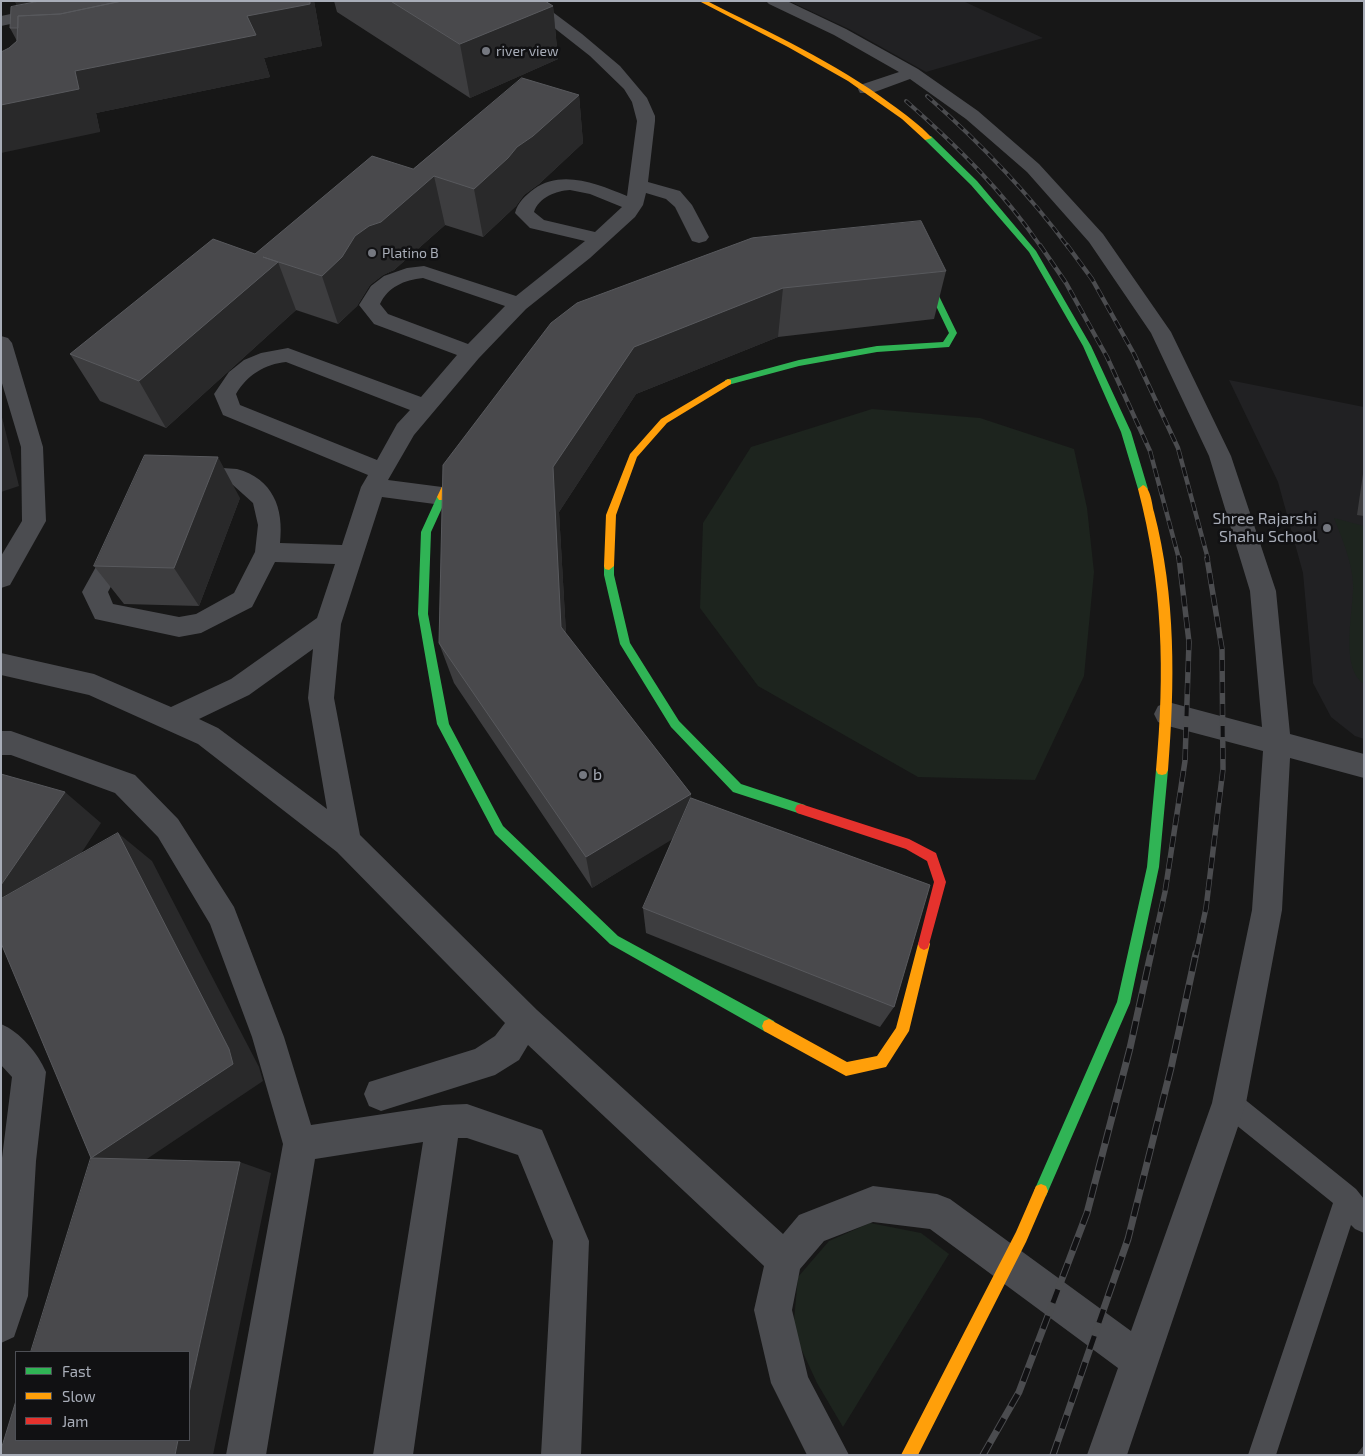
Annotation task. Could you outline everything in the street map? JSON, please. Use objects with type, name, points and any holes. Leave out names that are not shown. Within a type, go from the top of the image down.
[{"type":"street","points":[[1,33],[8,20],[96,1]]},
{"type":"street","points":[[347,842],[321,698],[328,624],[378,479],[406,430],[471,353],[519,304],[599,239],[636,195],[646,116],[633,88],[575,34],[528,1]]},
{"type":"street","points":[[702,1],[801,52],[866,89],[923,133],[974,183],[1032,252],[1087,346],[1126,432],[1149,508],[1164,594],[1168,714],[1153,867],[1123,1003],[1021,1237],[910,1455]]},
{"type":"street","points":[[774,1],[840,32],[912,73],[972,115],[1032,168],[1096,238],[1160,332],[1220,456],[1263,591],[1277,743],[1267,910],[1229,1103],[1107,1455]]},
{"type":"street","points":[[866,89],[912,73]]},
{"type":"street","points":[[599,239],[537,224],[524,212],[526,205],[543,189],[556,184],[571,183],[636,195],[673,195],[683,205],[699,237]]},
{"type":"street","points":[[874,250],[900,252],[919,262],[953,333],[946,345],[868,350],[799,363],[729,382],[664,421],[633,456],[611,515],[609,575],[625,644],[675,724],[737,788],[909,845],[932,856],[940,882],[902,1031],[882,1062],[846,1069],[614,940],[499,830],[443,724],[423,614],[426,532],[442,496],[460,457],[508,396],[578,341],[657,300],[722,275],[801,255],[874,250]]},
{"type":"street","points":[[471,353],[381,319],[369,306],[372,297],[393,278],[408,272],[424,272],[519,304]]},
{"type":"street","points":[[1,343],[32,447],[34,521],[1,578]]},
{"type":"street","points":[[424,407],[288,355],[271,356],[254,362],[230,384],[225,394],[231,410],[378,479],[442,496]]},
{"type":"street","points":[[179,475],[237,476],[247,482],[264,500],[270,525],[267,552],[243,600],[201,623],[179,627],[104,612],[95,592],[147,495],[160,483],[179,475]]},
{"type":"street","points":[[267,552],[351,554]]},
{"type":"street","points":[[171,720],[240,688],[328,624]]},
{"type":"street","points":[[1,664],[94,685],[208,736],[347,842],[526,1021],[784,1260]]},
{"type":"street","points":[[1168,714],[1364,766]]},
{"type":"street","points":[[1,743],[11,743],[125,784],[168,828],[223,916],[268,1037],[300,1144],[246,1455]]},
{"type":"street","points":[[381,1094],[483,1063],[507,1048],[526,1021]]},
{"type":"street","points":[[1,1040],[29,1072],[10,1296],[1,1324]]},
{"type":"street","points":[[300,1144],[442,1122],[467,1121],[530,1142],[571,1241],[560,1455]]},
{"type":"street","points":[[394,1455],[442,1122]]},
{"type":"street","points":[[829,1455],[790,1383],[773,1310],[784,1260],[812,1228],[873,1204],[937,1212],[1006,1265],[1141,1361]]},
{"type":"lane","points":[[1229,1103],[1347,1198],[1364,1220]]},
{"type":"lane","points":[[1262,1455],[1347,1198]]},
{"type":"shaded area","points":[[789,1],[963,1],[1043,38],[926,72],[849,29]]},
{"type":"shaded area","name":"Shree Rajarshi Shahu School","points":[[1229,380],[1364,407],[1364,739],[1355,736],[1331,717],[1313,683],[1303,573],[1278,482]]},
{"type":"shaded area","points":[[872,409],[980,418],[1074,449],[1087,508],[1094,572],[1084,676],[1035,780],[918,777],[758,686],[700,608],[703,523],[751,447]]},
{"type":"shaded area","points":[[1334,518],[1364,526],[1364,684],[1356,676],[1352,665],[1350,637],[1353,595],[1352,575],[1346,550]]},
{"type":"shaded area","points":[[870,1223],[921,1233],[949,1254],[843,1427],[817,1383],[793,1331],[798,1277],[829,1241]]},
{"type":"building","points":[[40,1],[122,1],[60,14],[18,16],[18,28],[10,28],[11,7]]},
{"type":"building","points":[[122,1],[310,1],[310,4],[247,16],[256,35],[75,71],[79,89],[1,105],[1,52],[17,41],[18,16],[60,14]]},
{"type":"building","points":[[391,1],[545,1],[553,6],[460,44]]},
{"type":"building","points":[[522,78],[579,95],[533,136],[517,147],[508,158],[474,189],[434,176],[381,222],[369,226],[355,236],[342,257],[322,276],[263,257],[278,262],[139,381],[70,354],[213,239],[255,254],[372,156],[413,169]]},
{"type":"building","points":[[921,221],[946,271],[783,288],[634,347],[553,467],[561,627],[691,794],[586,857],[439,643],[443,465],[551,323],[577,303],[752,238]]},
{"type":"building","points":[[145,455],[218,457],[174,568],[94,566]]},
{"type":"building","points":[[1,774],[65,792],[1,885]]},
{"type":"building","points":[[691,798],[930,885],[894,1007],[643,908]]},
{"type":"building","points":[[118,833],[229,1049],[233,1064],[91,1158],[1,943],[1,899]]},
{"type":"building","points":[[91,1158],[240,1162],[190,1388],[190,1351],[31,1351]]},
{"type":"building","points":[[15,1404],[15,1441],[178,1441],[175,1455],[1,1455]]},
{"type":"railway","points":[[927,96],[1002,168],[1036,206],[1068,247]]},
{"type":"railway","points":[[906,101],[943,134],[995,188],[1041,247]]},
{"type":"railway","points":[[1040,245],[1066,283],[1107,357],[1150,451],[1179,559]]},
{"type":"railway","points":[[1067,245],[1092,279],[1134,354],[1178,448],[1208,559]]},
{"type":"railway","points":[[1151,955],[1165,892],[1185,761],[1189,642],[1179,558]]},
{"type":"railway","points":[[1196,955],[1206,908],[1223,769],[1222,649],[1207,558]]},
{"type":"railway","points":[[983,1455],[1019,1392],[1087,1213],[1130,1048],[1151,953]]},
{"type":"railway","points":[[1053,1455],[1128,1239],[1171,1068],[1196,953]]},
{"type":"traffic: fast","points":[[928,138],[974,183],[1032,251],[1087,346],[1126,432],[1143,489]]},
{"type":"traffic: fast","points":[[728,382],[799,363],[877,349],[946,345],[953,333],[919,263],[900,252],[874,250]]},
{"type":"traffic: fast","points":[[548,364],[578,341],[657,300],[722,275],[801,255],[874,250]]},
{"type":"traffic: fast","points":[[442,497],[426,532],[423,614],[443,724],[499,830],[614,940],[769,1026]]},
{"type":"traffic: fast","points":[[609,566],[609,575],[625,644],[675,724],[737,788],[801,809]]},
{"type":"traffic: fast","points":[[1041,1191],[1123,1003],[1153,867],[1162,770]]},
{"type":"traffic: slow","points":[[702,1],[821,62],[850,79],[878,97],[928,138]]},
{"type":"traffic: slow","points":[[442,497],[460,457],[508,396],[548,364]]},
{"type":"traffic: slow","points":[[609,566],[611,515],[633,456],[664,421],[728,382]]},
{"type":"traffic: slow","points":[[1143,489],[1152,523],[1164,593],[1168,664],[1162,770]]},
{"type":"traffic: slow","points":[[769,1026],[846,1069],[881,1062],[902,1031],[924,944]]},
{"type":"traffic: slow","points":[[909,1455],[1021,1237],[1041,1191]]},
{"type":"traffic: jam","points":[[801,809],[909,845],[932,857],[940,882],[924,944]]},
{"type":"place","name":"river view","points":[[486,51]]},
{"type":"place","name":"Platino B","points":[[372,253]]},
{"type":"place","name":"Shree Rajarshi Shahu School","points":[[1327,528]]},
{"type":"place","name":"b","points":[[583,775]]}]
